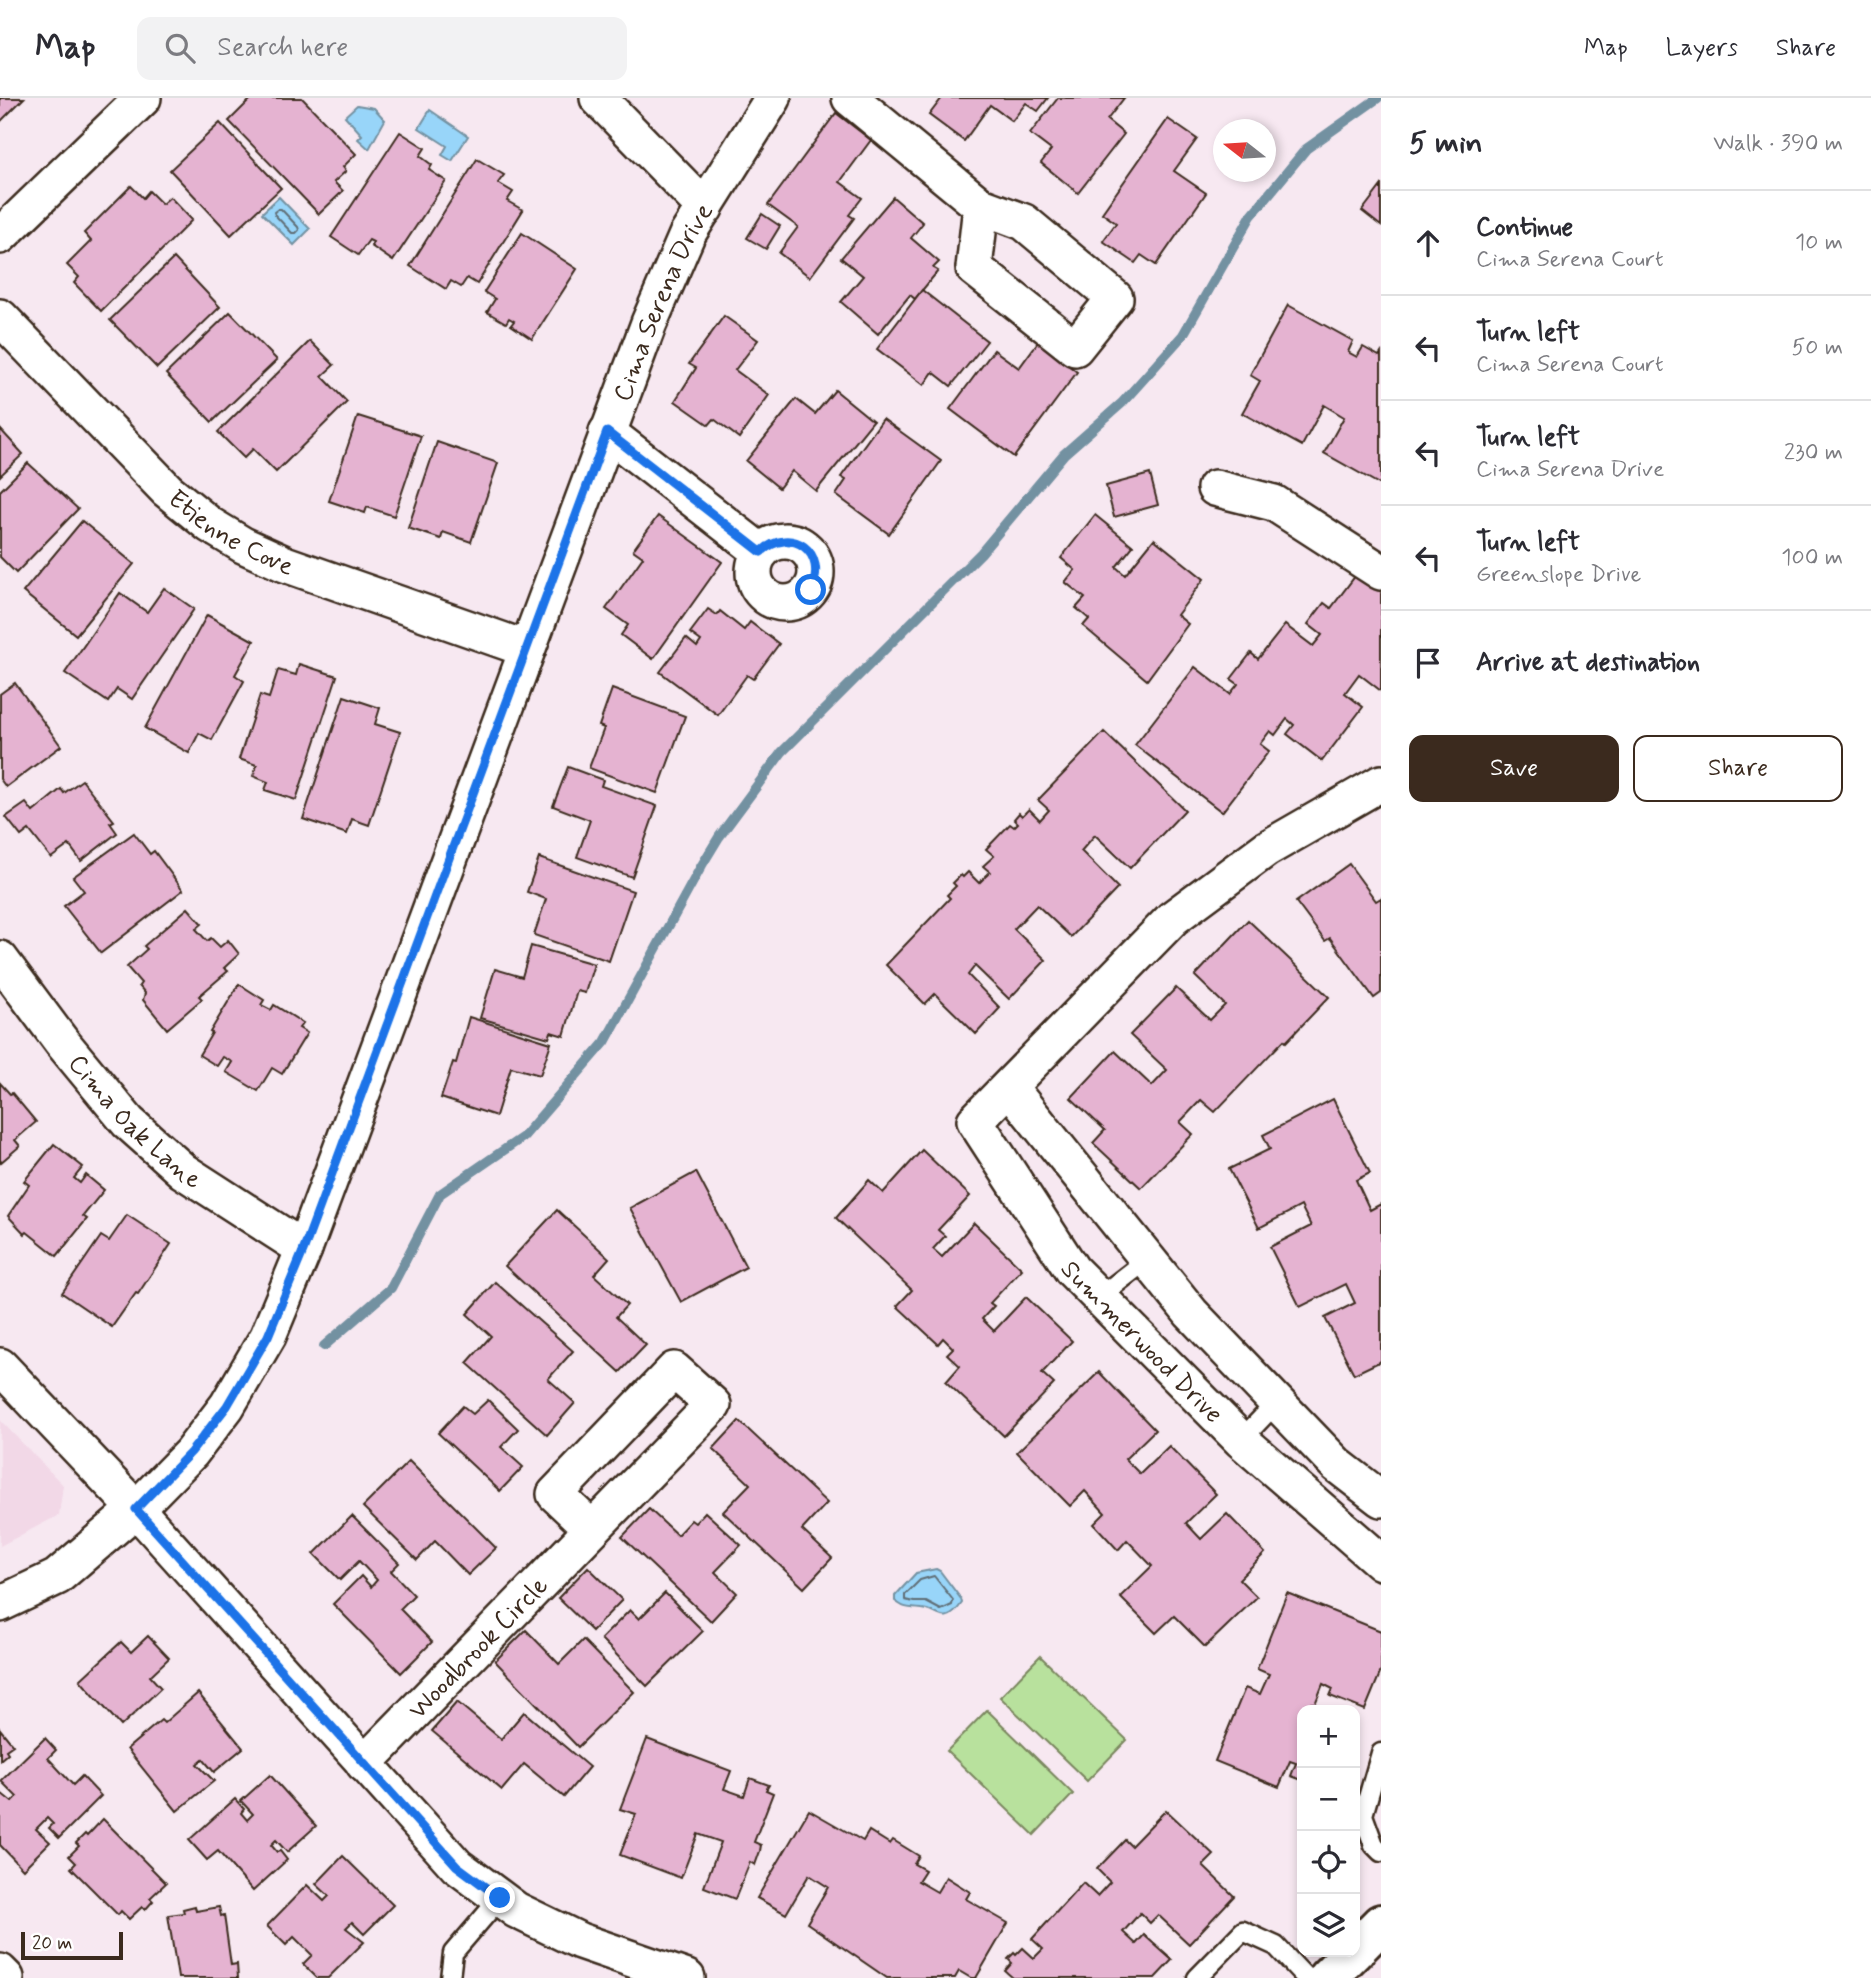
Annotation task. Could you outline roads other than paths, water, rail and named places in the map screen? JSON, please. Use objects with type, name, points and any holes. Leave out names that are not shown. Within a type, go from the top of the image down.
[{"type":"street","points":[[0,236],[142,98]]},
{"type":"street","points":[[598,98],[705,208]]},
{"type":"street","name":"Cima Serena Drive","points":[[0,1604],[57,1577],[136,1509],[191,1452],[227,1406],[268,1336],[304,1249],[649,323],[687,235],[774,98]]},
{"type":"street","points":[[850,98],[981,206]]},
{"type":"street","name":"Etienne Cove","points":[[0,317],[167,490],[210,525],[243,545],[285,564],[527,649]]},
{"type":"street","points":[[607,432],[761,552]]},
{"type":"street","points":[[1215,488],[1274,503],[1381,572]]},
{"type":"street","name":"Summerwood Drive","points":[[1381,783],[1266,849],[1173,918],[975,1121],[1072,1270],[1241,1440],[1381,1562]]},
{"type":"street","name":"Cima Oak Lane","points":[[0,959],[61,1041],[128,1122],[183,1171],[304,1249]]},
{"type":"street","name":"Summerwood Drive","points":[[1009,1087],[1191,1313],[1337,1465],[1381,1499]]},
{"type":"street","points":[[0,1366],[136,1509],[457,1866],[516,1910],[580,1941],[687,1978]]},
{"type":"street","name":"Woodbrook Circle","points":[[364,1765],[592,1530],[713,1405],[674,1370],[555,1494],[592,1530]]},
{"type":"street","points":[[1360,1945],[1381,1924]]},
{"type":"street","points":[[1327,1978],[1348,1957]]},
{"type":"street","points":[[0,1972],[6,1978]]},
{"type":"lane","points":[[1099,1297],[1147,1259]]},
{"type":"lane","points":[[1241,1440],[1276,1402]]},
{"type":"lane","points":[[1381,1753],[1363,1815],[1374,1845],[1381,1852]]},
{"type":"lane","points":[[450,1978],[453,1954],[500,1898]]},
{"type":"lane","points":[[1197,1978],[1243,1931],[1276,1946],[1306,1978]]},
{"type":"water","points":[[357,105],[374,108],[385,120],[369,149],[358,139],[362,135],[345,116]]},
{"type":"water","points":[[430,110],[468,136],[452,161],[442,155],[447,146],[419,128]]},
{"type":"water","points":[[279,197],[310,229],[294,245],[262,213]]},
{"type":"water","points":[[936,1569],[961,1599],[962,1603],[951,1615],[946,1617],[928,1610],[908,1608],[895,1601],[895,1596],[916,1573]]},
{"type":"waterway","points":[[324,1346],[391,1288],[440,1194],[523,1137],[605,1042],[719,837],[782,752],[981,553],[1064,454],[1122,403],[1183,335],[1251,216],[1306,149],[1378,98]]}]
